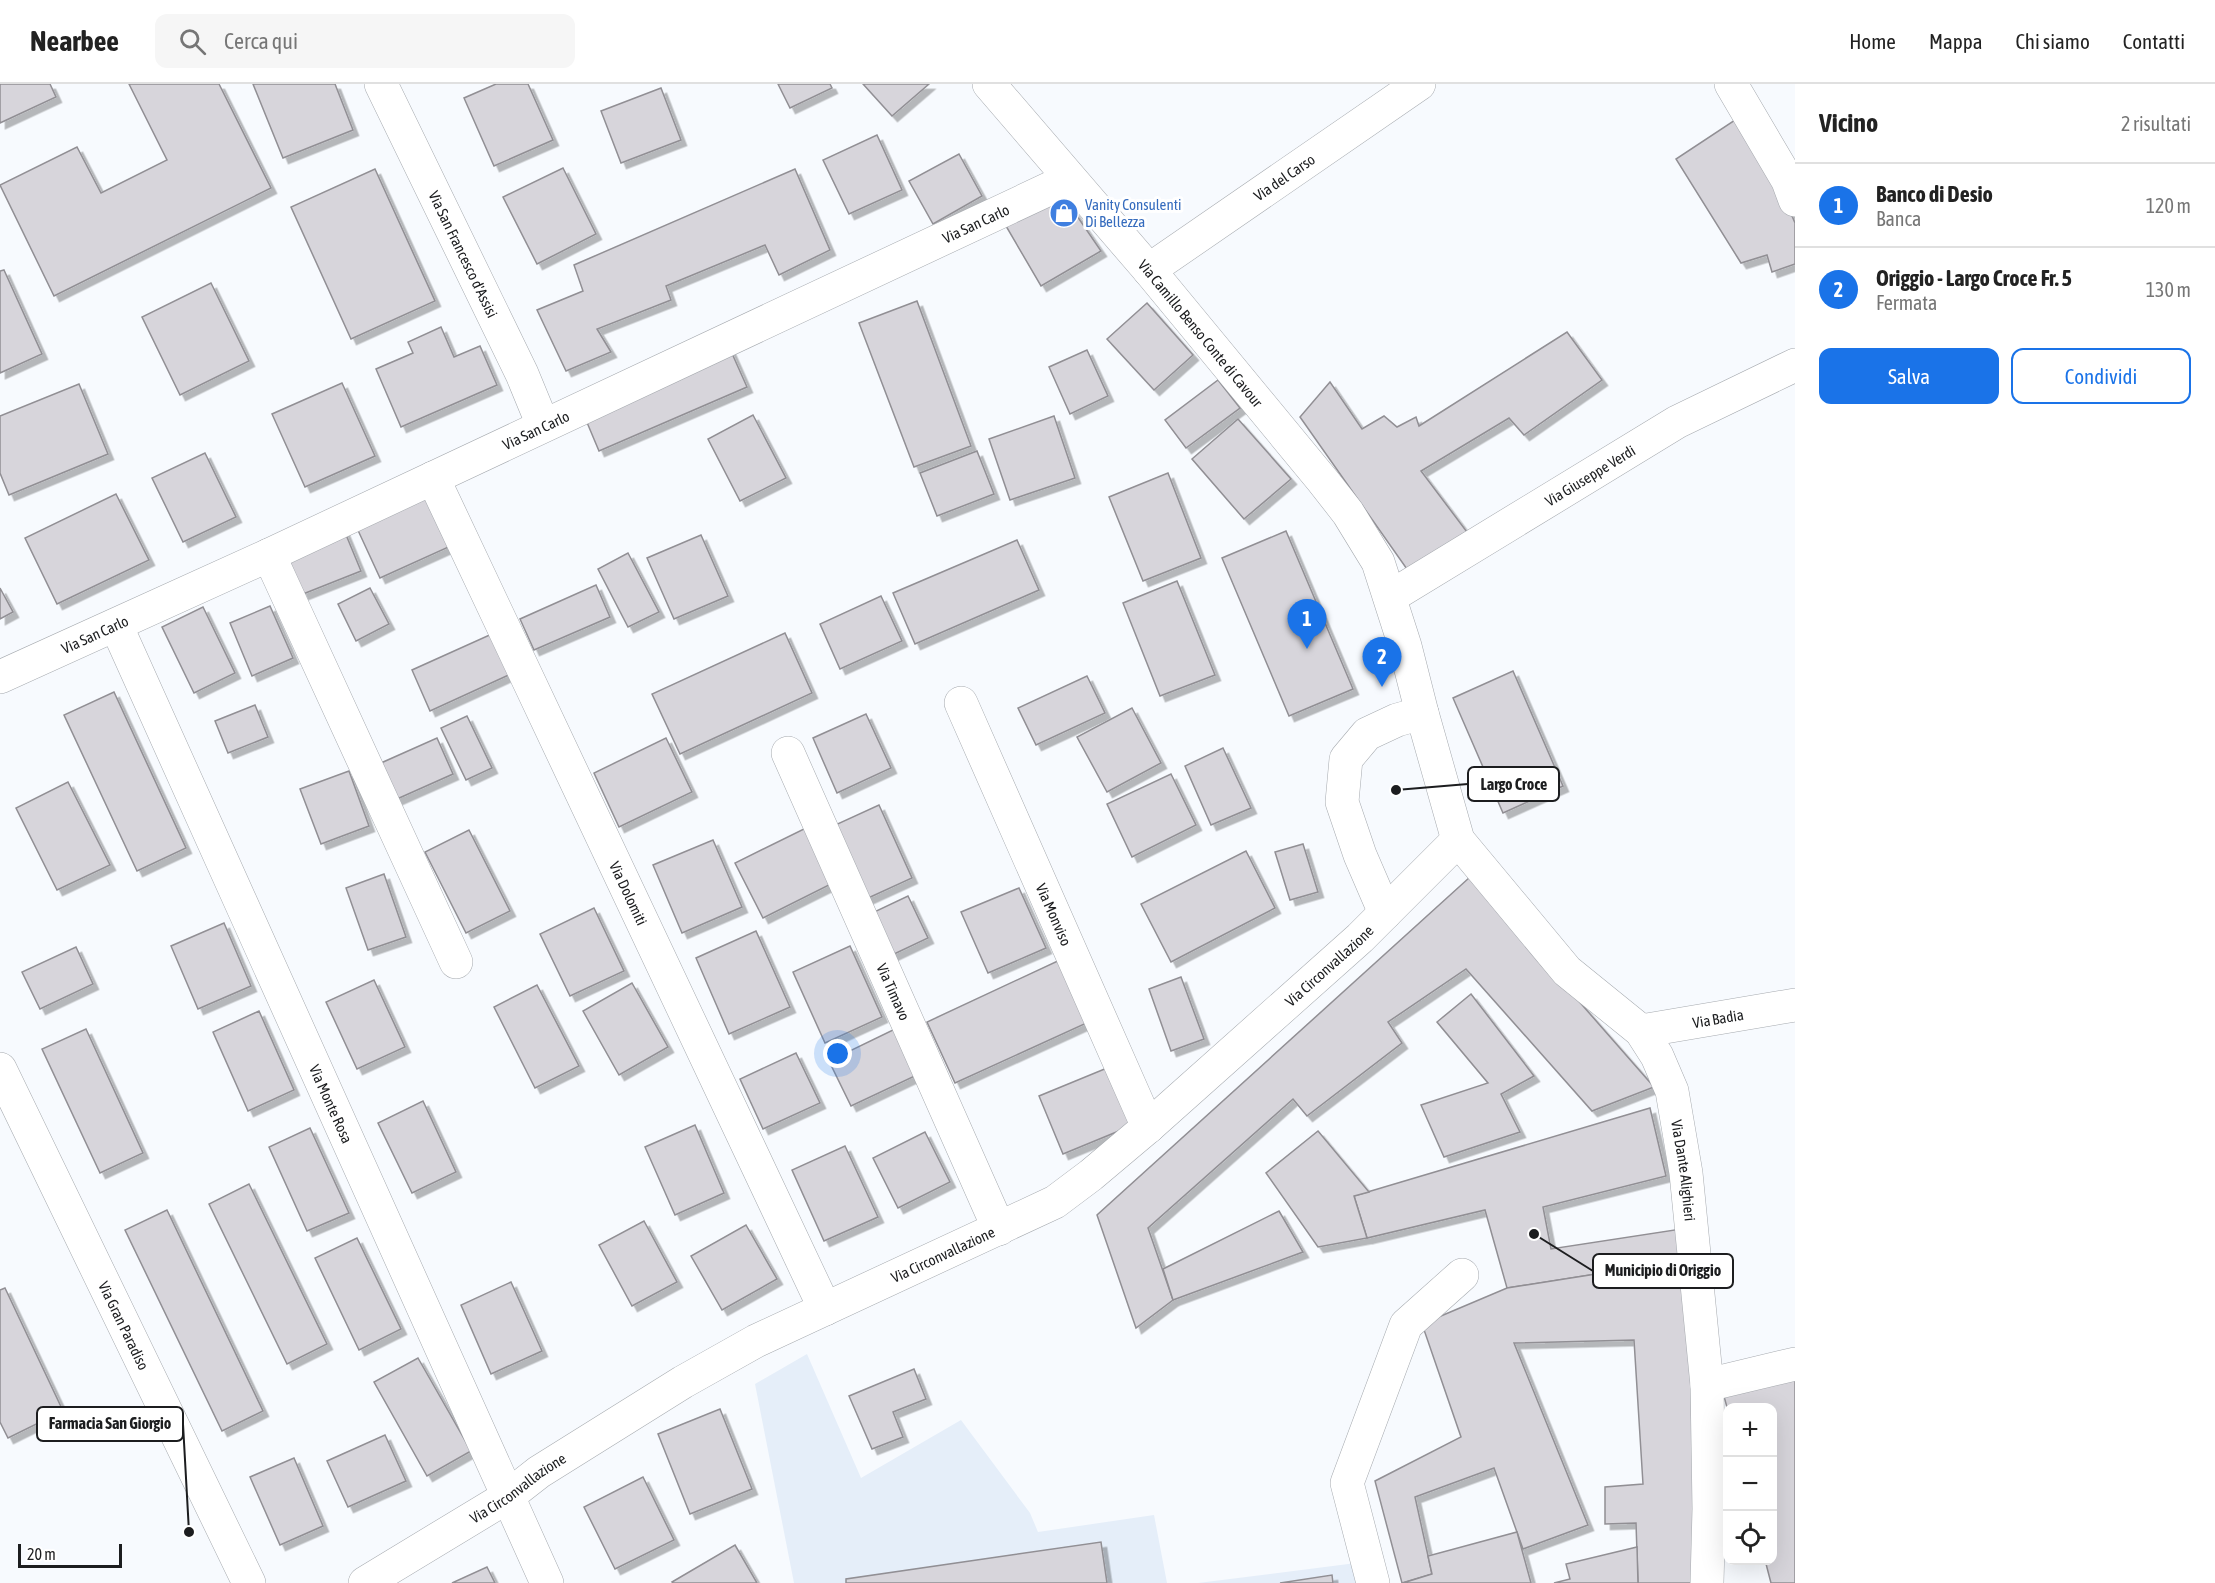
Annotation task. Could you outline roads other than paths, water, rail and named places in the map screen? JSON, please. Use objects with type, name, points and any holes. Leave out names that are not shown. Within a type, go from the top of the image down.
[{"type":"street","name":"Via San Francesco d'Assisi","points":[[381,84],[522,374],[543,425]]},
{"type":"street","name":"Via Camillo Benso Conte di Cavour","points":[[988,84],[1149,270],[1348,513],[1377,562],[1390,597],[1458,840]]},
{"type":"street","name":"Via del Carso","points":[[1149,270],[1419,84]]},
{"type":"street","points":[[1731,84],[1788,182],[1795,200]]},
{"type":"street","name":"Via San Carlo","points":[[0,677],[269,555],[1070,179]]},
{"type":"street","name":"Via Giuseppe Verdi","points":[[1390,597],[1677,422],[1795,364]]},
{"type":"street","name":"Via Dolomiti","points":[[433,478],[825,1309]]},
{"type":"street","points":[[269,555],[456,962]]},
{"type":"street","name":"Via Monte Rosa","points":[[116,625],[547,1583]]},
{"type":"street","name":"Via Monviso","points":[[961,703],[1148,1127]]},
{"type":"street","points":[[1385,913],[1360,855],[1341,802],[1346,759],[1367,734],[1397,720],[1422,712]]},
{"type":"street","name":"Via Timavo","points":[[788,753],[999,1229]]},
{"type":"street","name":"Via Circonvallazione","points":[[365,1583],[507,1497],[539,1472],[683,1382],[756,1341],[1055,1202],[1148,1127],[1360,938],[1458,840]]},
{"type":"street","name":"Via Dante Alighieri","points":[[1458,840],[1567,970],[1641,1031],[1657,1056],[1672,1091],[1686,1173],[1707,1385],[1709,1509],[1707,1583]]},
{"type":"street","name":"Via Badia","points":[[1641,1031],[1795,1005]]},
{"type":"street","name":"Via Gran Paradiso","points":[[0,1069],[249,1583]]},
{"type":"street","points":[[1373,1583],[1347,1483],[1406,1325],[1462,1275]]},
{"type":"street","points":[[1707,1385],[1795,1364]]},
{"type":"place","name":"Vanity Consulenti Di Bellezza","points":[[1064,213]]},
{"type":"place","name":"Banco di Desio","points":[[1307,649]]},
{"type":"place","name":"Origgio - Largo Croce Fr. 5","points":[[1382,687]]},
{"type":"place","name":"Largo Croce","points":[[1396,790]]},
{"type":"place","name":"Municipio di Origgio","points":[[1534,1234]]},
{"type":"place","name":"Farmacia San Giorgio","points":[[189,1532]]}]
